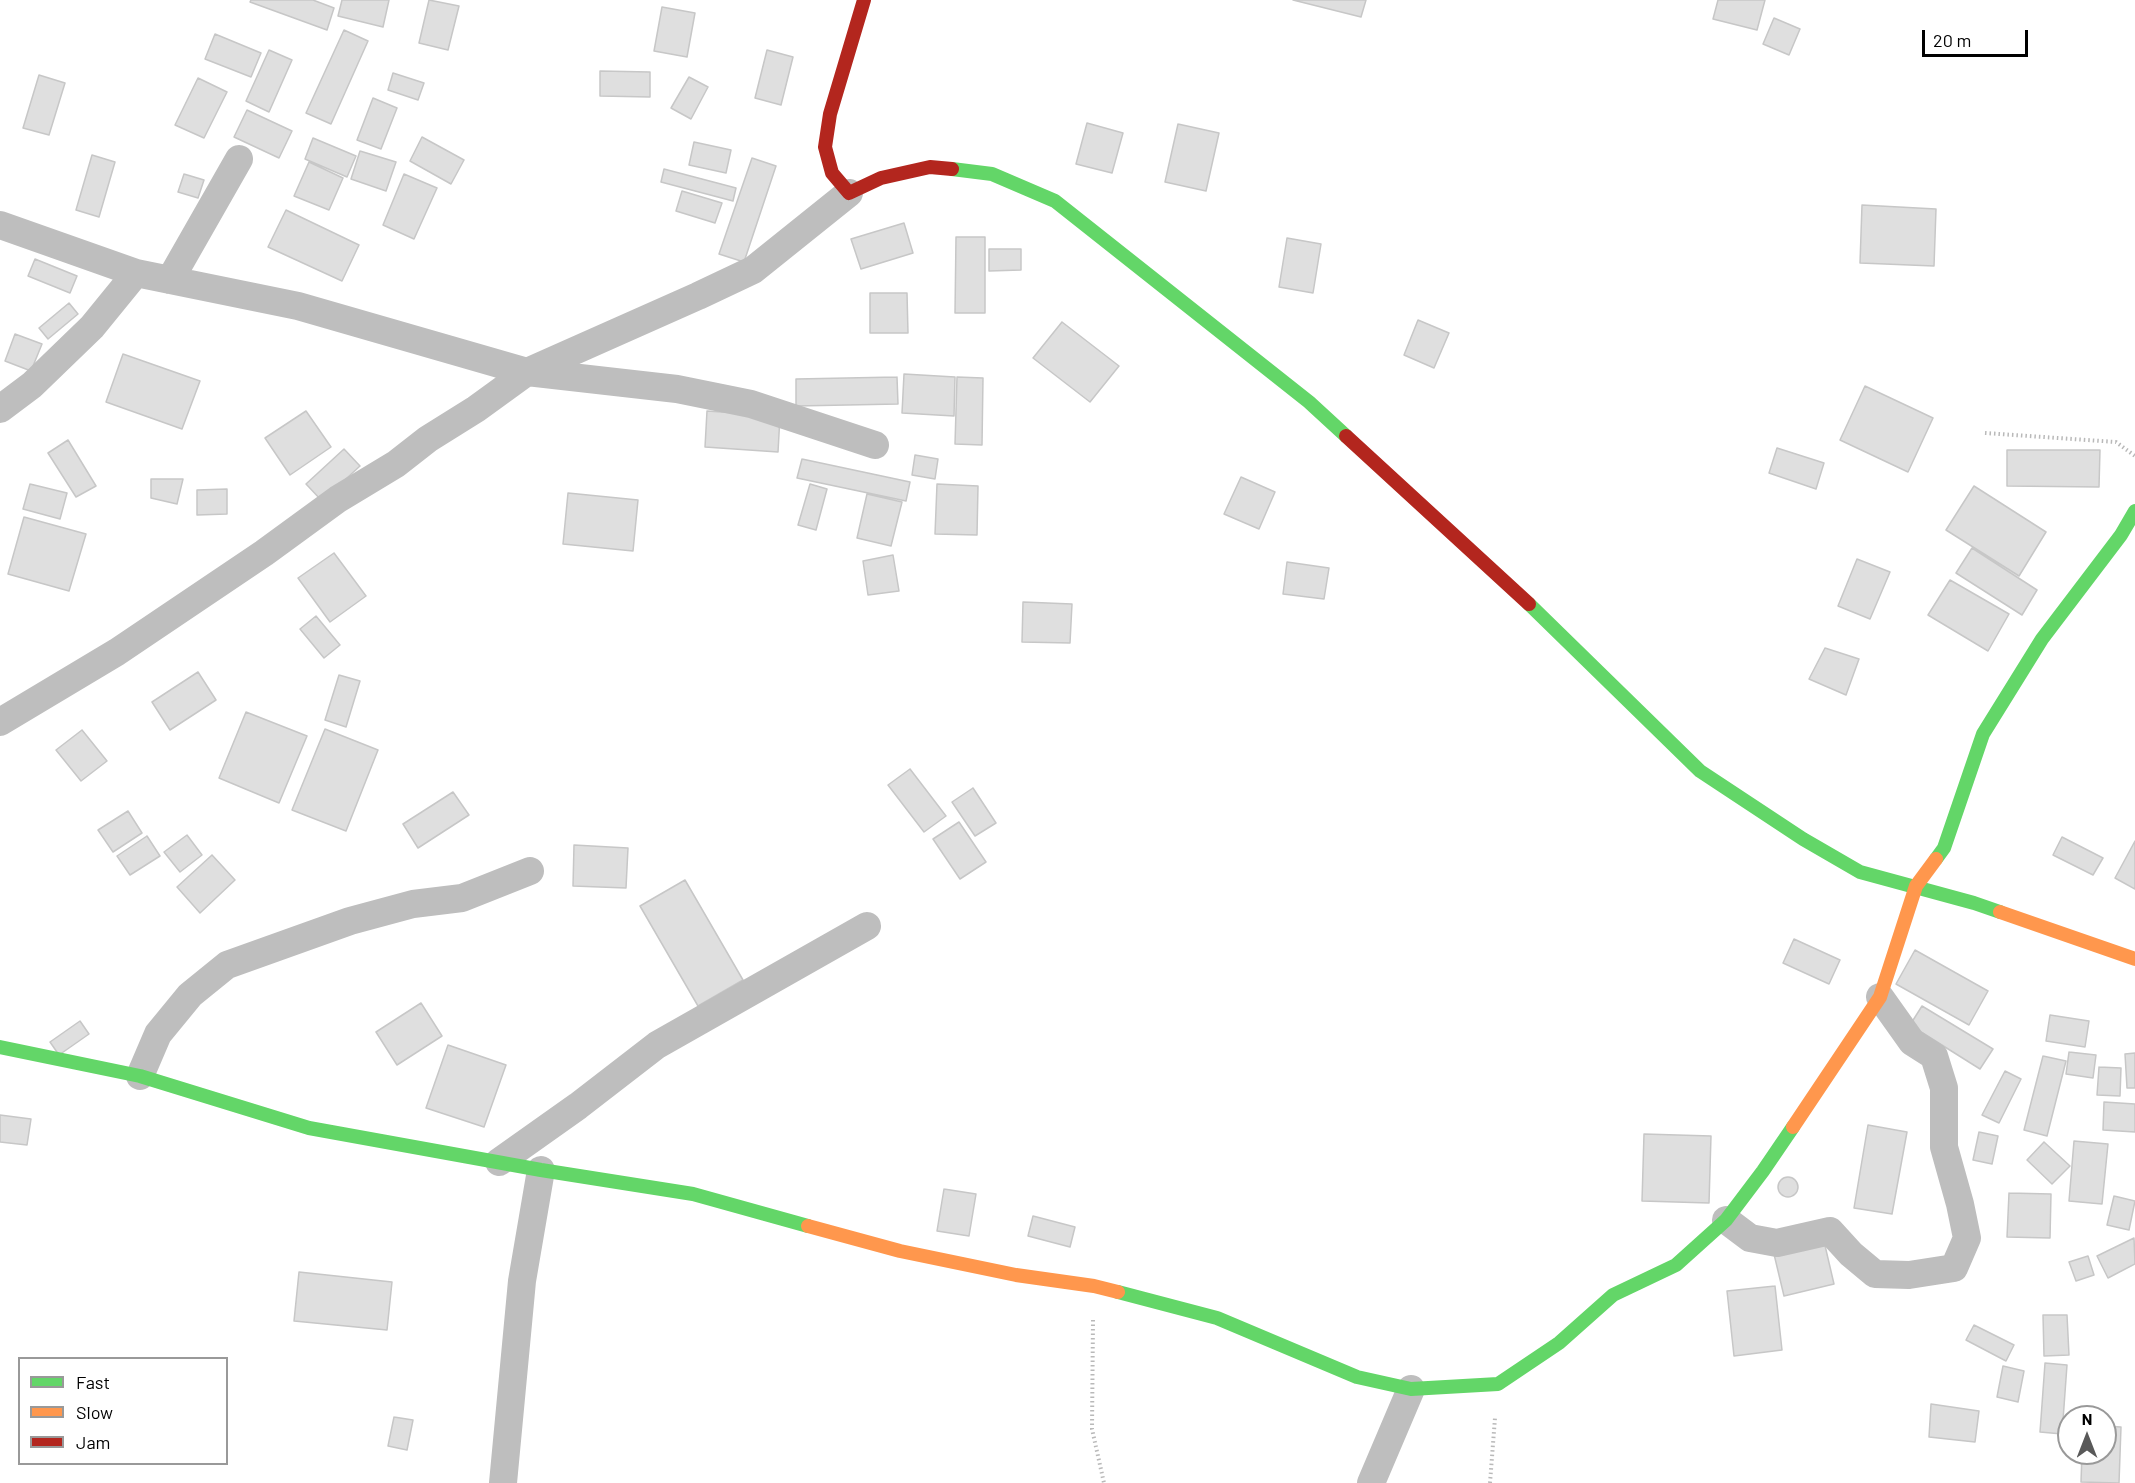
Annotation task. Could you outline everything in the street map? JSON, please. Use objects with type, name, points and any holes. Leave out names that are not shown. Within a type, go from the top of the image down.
[{"type":"street","points":[[849,193],[832,173],[825,147],[830,114],[864,0]]},
{"type":"street","points":[[170,280],[239,159]]},
{"type":"street","points":[[0,722],[126,646],[264,553],[338,499],[396,464],[428,439],[476,409],[527,372],[753,270],[849,193],[881,178],[930,167],[992,174],[1055,201],[1309,402],[1525,600],[1700,771],[1803,839],[1860,872],[1974,903],[2135,959]]},
{"type":"street","points":[[0,225],[136,273],[297,306],[527,372],[677,389],[751,404],[875,445]]},
{"type":"street","points":[[0,409],[32,385],[92,327],[136,273]]},
{"type":"street","points":[[0,1047],[140,1076],[309,1128],[541,1170],[693,1194],[900,1251],[1016,1275],[1094,1287],[1217,1318],[1357,1377],[1411,1389],[1498,1384],[1559,1343],[1613,1295],[1676,1265],[1726,1220],[1763,1171],[1880,997],[1916,886],[1944,848],[1983,734],[2042,639],[2121,535],[2135,511]]},
{"type":"street","points":[[140,1076],[158,1034],[190,996],[226,965],[350,921],[412,904],[462,897],[530,871]]},
{"type":"street","points":[[499,1161],[578,1106],[657,1045],[867,926]]},
{"type":"street","points":[[1726,1220],[1750,1238],[1777,1243],[1830,1231],[1851,1254],[1875,1274],[1910,1275],[1954,1268],[1967,1238],[1944,1147],[1944,1088],[1934,1056],[1912,1042],[1880,997]]},
{"type":"street","points":[[503,1483],[522,1281],[541,1170]]},
{"type":"street","points":[[1371,1483],[1411,1389]]},
{"type":"path","points":[[1985,434],[2116,442],[2135,456]]},
{"type":"path","points":[[1094,1287],[1092,1429],[1104,1483]]},
{"type":"path","points":[[1490,1483],[1498,1384]]},
{"type":"building","points":[[251,0],[313,0],[334,8],[327,30],[250,2]]},
{"type":"building","points":[[342,0],[389,0],[383,27],[338,16]]},
{"type":"building","points":[[429,0],[459,6],[448,50],[419,43]]},
{"type":"building","points":[[1293,0],[1366,0],[1361,17]]},
{"type":"building","points":[[1718,0],[1765,0],[1757,30],[1713,19]]},
{"type":"building","points":[[662,7],[695,13],[687,57],[654,51]]},
{"type":"building","points":[[1774,18],[1800,29],[1789,55],[1763,44]]},
{"type":"building","points":[[344,30],[368,41],[331,124],[306,113]]},
{"type":"building","points":[[215,34],[261,53],[251,77],[205,59]]},
{"type":"building","points":[[269,50],[292,60],[269,112],[246,101]]},
{"type":"building","points":[[767,50],[793,57],[781,105],[755,98]]},
{"type":"building","points":[[600,71],[650,72],[650,97],[600,96]]},
{"type":"building","points":[[393,73],[424,83],[418,100],[388,90]]},
{"type":"building","points":[[39,75],[65,83],[49,135],[23,128]]},
{"type":"building","points":[[689,77],[708,87],[691,119],[671,108]]},
{"type":"building","points":[[198,78],[227,92],[204,138],[175,125]]},
{"type":"building","points":[[373,98],[397,108],[381,149],[357,140]]},
{"type":"building","points":[[247,110],[292,131],[279,158],[234,137]]},
{"type":"building","points":[[1087,123],[1123,133],[1112,173],[1076,164]]},
{"type":"building","points":[[1178,124],[1219,133],[1206,191],[1165,182]]},
{"type":"building","points":[[422,137],[464,160],[451,184],[410,161]]},
{"type":"building","points":[[313,138],[356,156],[347,177],[305,159]]},
{"type":"building","points":[[694,142],[731,150],[726,173],[689,165]]},
{"type":"building","points":[[360,151],[396,162],[386,191],[351,179]]},
{"type":"building","points":[[92,155],[115,162],[99,217],[76,210]]},
{"type":"building","points":[[752,158],[776,166],[744,262],[719,254]]},
{"type":"building","points":[[309,162],[343,178],[329,210],[294,196]]},
{"type":"building","points":[[664,169],[736,188],[733,201],[661,182]]},
{"type":"building","points":[[184,174],[204,180],[198,198],[178,192]]},
{"type":"building","points":[[404,174],[437,188],[414,239],[383,225]]},
{"type":"building","points":[[682,191],[722,203],[715,223],[676,211]]},
{"type":"building","points":[[1862,205],[1936,209],[1934,266],[1860,263]]},
{"type":"building","points":[[286,210],[359,245],[342,281],[268,247]]},
{"type":"building","points":[[904,223],[913,253],[861,269],[851,239]]},
{"type":"building","points":[[956,237],[985,237],[985,313],[955,313]]},
{"type":"building","points":[[1287,238],[1321,244],[1313,293],[1279,287]]},
{"type":"building","points":[[989,249],[1021,249],[1021,270],[989,271]]},
{"type":"building","points":[[35,259],[77,276],[70,293],[28,276]]},
{"type":"building","points":[[870,293],[907,293],[908,333],[870,333]]},
{"type":"building","points":[[69,303],[78,314],[48,339],[39,328]]},
{"type":"building","points":[[1418,320],[1449,333],[1434,368],[1404,355]]},
{"type":"building","points":[[1062,322],[1119,366],[1090,402],[1033,358]]},
{"type":"building","points":[[15,334],[42,344],[31,371],[5,361]]},
{"type":"building","points":[[123,354],[200,381],[182,429],[106,402]]},
{"type":"building","points":[[904,374],[955,377],[954,416],[902,413]]},
{"type":"building","points":[[897,377],[898,404],[796,406],[796,379]]},
{"type":"building","points":[[957,377],[983,378],[982,445],[955,444]]},
{"type":"building","points":[[1865,386],[1933,418],[1908,472],[1840,440]]},
{"type":"building","points":[[306,411],[331,447],[290,475],[265,438]]},
{"type":"building","points":[[707,411],[780,416],[778,452],[705,447]]},
{"type":"building","points":[[68,440],[96,486],[76,497],[48,453]]},
{"type":"building","points":[[1777,448],[1824,463],[1816,489],[1769,473]]},
{"type":"building","points":[[344,449],[360,466],[322,501],[306,484]]},
{"type":"building","points":[[2007,450],[2100,450],[2099,487],[2007,486]]},
{"type":"building","points":[[915,455],[938,459],[935,479],[912,475]]},
{"type":"building","points":[[802,459],[910,482],[906,501],[797,478]]},
{"type":"building","points":[[1241,477],[1275,492],[1259,529],[1224,514]]},
{"type":"building","points":[[151,479],[183,479],[177,504],[151,498]]},
{"type":"building","points":[[30,484],[67,493],[60,519],[23,509]]},
{"type":"building","points":[[810,484],[827,489],[816,530],[798,525]]},
{"type":"building","points":[[937,484],[978,486],[977,535],[935,534]]},
{"type":"building","points":[[1974,486],[2046,532],[2019,576],[1946,530]]},
{"type":"building","points":[[227,489],[227,514],[197,515],[197,490]]},
{"type":"building","points":[[568,493],[638,500],[633,551],[563,544]]},
{"type":"building","points":[[867,494],[902,502],[891,546],[857,538]]},
{"type":"building","points":[[24,517],[86,534],[69,591],[8,574]]},
{"type":"building","points":[[1972,548],[2037,590],[2022,615],[1956,573]]},
{"type":"building","points":[[334,553],[366,596],[330,622],[298,578]]},
{"type":"building","points":[[893,555],[899,591],[868,595],[863,561]]},
{"type":"building","points":[[1857,559],[1890,572],[1870,619],[1838,606]]},
{"type":"building","points":[[1287,562],[1329,568],[1324,599],[1283,594]]},
{"type":"building","points":[[1950,580],[2009,614],[1988,651],[1928,615]]},
{"type":"building","points":[[1023,602],[1072,604],[1070,643],[1022,642]]},
{"type":"building","points":[[316,616],[340,645],[324,658],[300,629]]},
{"type":"building","points":[[1825,648],[1859,659],[1846,695],[1809,679]]},
{"type":"building","points":[[198,672],[216,700],[170,730],[152,702]]},
{"type":"building","points":[[339,675],[360,681],[346,727],[325,720]]},
{"type":"building","points":[[246,712],[307,736],[279,803],[219,778]]},
{"type":"building","points":[[325,729],[378,750],[346,831],[292,810]]},
{"type":"building","points":[[82,730],[107,761],[81,781],[56,750]]},
{"type":"building","points":[[910,769],[946,816],[924,832],[888,785]]},
{"type":"building","points":[[973,788],[996,823],[975,836],[952,802]]},
{"type":"building","points":[[453,792],[469,815],[418,848],[403,824]]},
{"type":"building","points":[[128,811],[142,833],[113,852],[98,830]]},
{"type":"building","points":[[959,822],[986,862],[960,879],[933,839]]},
{"type":"building","points":[[187,835],[202,855],[180,872],[164,852]]},
{"type":"building","points":[[147,836],[160,856],[130,875],[117,856]]},
{"type":"building","points":[[2062,837],[2103,858],[2093,875],[2053,855]]},
{"type":"building","points":[[2135,841],[2135,889],[2115,878]]},
{"type":"building","points":[[574,845],[628,848],[626,888],[573,886]]},
{"type":"building","points":[[212,855],[235,880],[200,913],[177,887]]},
{"type":"building","points":[[685,880],[743,980],[698,1006],[640,906]]},
{"type":"building","points":[[1794,939],[1840,960],[1829,984],[1783,963]]},
{"type":"building","points":[[1915,950],[1988,991],[1969,1025],[1896,984]]},
{"type":"building","points":[[421,1003],[442,1036],[397,1065],[376,1032]]},
{"type":"building","points":[[1922,1006],[1993,1049],[1980,1069],[1910,1025]]},
{"type":"building","points":[[2050,1015],[2089,1021],[2085,1047],[2046,1041]]},
{"type":"building","points":[[80,1021],[89,1034],[59,1055],[50,1042]]},
{"type":"building","points":[[448,1045],[506,1065],[484,1127],[426,1108]]},
{"type":"building","points":[[2069,1052],[2096,1055],[2093,1078],[2066,1074]]},
{"type":"building","points":[[2135,1053],[2135,1088],[2127,1088],[2125,1054]]},
{"type":"building","points":[[2043,1056],[2066,1061],[2047,1136],[2024,1130]]},
{"type":"building","points":[[2099,1067],[2121,1068],[2120,1096],[2097,1095]]},
{"type":"building","points":[[2005,1071],[2021,1079],[1999,1123],[1982,1115]]},
{"type":"building","points":[[2104,1102],[2135,1104],[2135,1132],[2103,1130]]},
{"type":"building","points":[[0,1115],[31,1119],[27,1145],[0,1142]]},
{"type":"building","points":[[1868,1125],[1907,1132],[1892,1214],[1854,1208]]},
{"type":"building","points":[[1979,1132],[1998,1136],[1992,1164],[1973,1160]]},
{"type":"building","points":[[1644,1134],[1711,1136],[1709,1203],[1642,1201]]},
{"type":"building","points":[[2074,1141],[2108,1144],[2102,1204],[2069,1201]]},
{"type":"building","points":[[2044,1142],[2070,1166],[2052,1184],[2027,1160]]},
{"type":"building","points":[[1784,1177],[1792,1177],[1798,1183],[1798,1191],[1792,1197],[1784,1197],[1778,1191],[1778,1183]]},
{"type":"building","points":[[944,1189],[976,1194],[969,1236],[937,1231]]},
{"type":"building","points":[[2009,1193],[2051,1194],[2050,1238],[2007,1237]]},
{"type":"building","points":[[2114,1196],[2135,1201],[2129,1230],[2107,1225]]},
{"type":"building","points":[[1033,1216],[1075,1227],[1070,1247],[1028,1236]]},
{"type":"building","points":[[1823,1237],[1834,1284],[1784,1296],[1773,1250]]},
{"type":"building","points":[[2134,1238],[2135,1264],[2108,1278],[2097,1256]]},
{"type":"building","points":[[2088,1256],[2094,1275],[2076,1281],[2069,1262]]},
{"type":"building","points":[[299,1272],[392,1282],[387,1330],[294,1321]]},
{"type":"building","points":[[1775,1286],[1782,1350],[1734,1356],[1727,1291]]},
{"type":"building","points":[[2043,1315],[2067,1315],[2069,1355],[2044,1356]]},
{"type":"building","points":[[1974,1325],[2014,1345],[2006,1361],[1966,1340]]},
{"type":"building","points":[[2045,1363],[2067,1365],[2064,1405],[2057,1405],[2057,1434],[2040,1432]]},
{"type":"building","points":[[2003,1366],[2024,1371],[2018,1402],[1997,1397]]},
{"type":"building","points":[[1931,1404],[1979,1411],[1975,1442],[1929,1437]]},
{"type":"building","points":[[394,1417],[413,1420],[407,1450],[388,1446]]},
{"type":"building","points":[[2117,1427],[2121,1427],[2119,1483],[2081,1482],[2082,1465],[2117,1465]]},
{"type":"traffic: fast","points":[[952,169],[992,174],[1055,201],[1309,402],[1346,436]]},
{"type":"traffic: fast","points":[[1936,859],[1944,848],[1983,734],[2042,639],[2121,535],[2135,511]]},
{"type":"traffic: fast","points":[[1529,604],[1700,771],[1803,839],[1860,872],[2000,912]]},
{"type":"traffic: fast","points":[[0,1047],[140,1076],[309,1128],[541,1170],[693,1194],[808,1226]]},
{"type":"traffic: fast","points":[[1118,1292],[1217,1318],[1357,1377],[1411,1389],[1498,1384],[1559,1343],[1613,1295],[1676,1265],[1726,1220],[1793,1127]]},
{"type":"traffic: slow","points":[[1793,1127],[1880,997],[1916,886],[1936,859]]},
{"type":"traffic: slow","points":[[2000,912],[2135,959]]},
{"type":"traffic: slow","points":[[808,1226],[900,1251],[1016,1275],[1094,1286],[1118,1292]]},
{"type":"traffic: jam","points":[[864,0],[830,114],[825,147],[832,173],[849,193],[881,178],[930,167],[952,169]]},
{"type":"traffic: jam","points":[[1346,436],[1529,604]]}]
